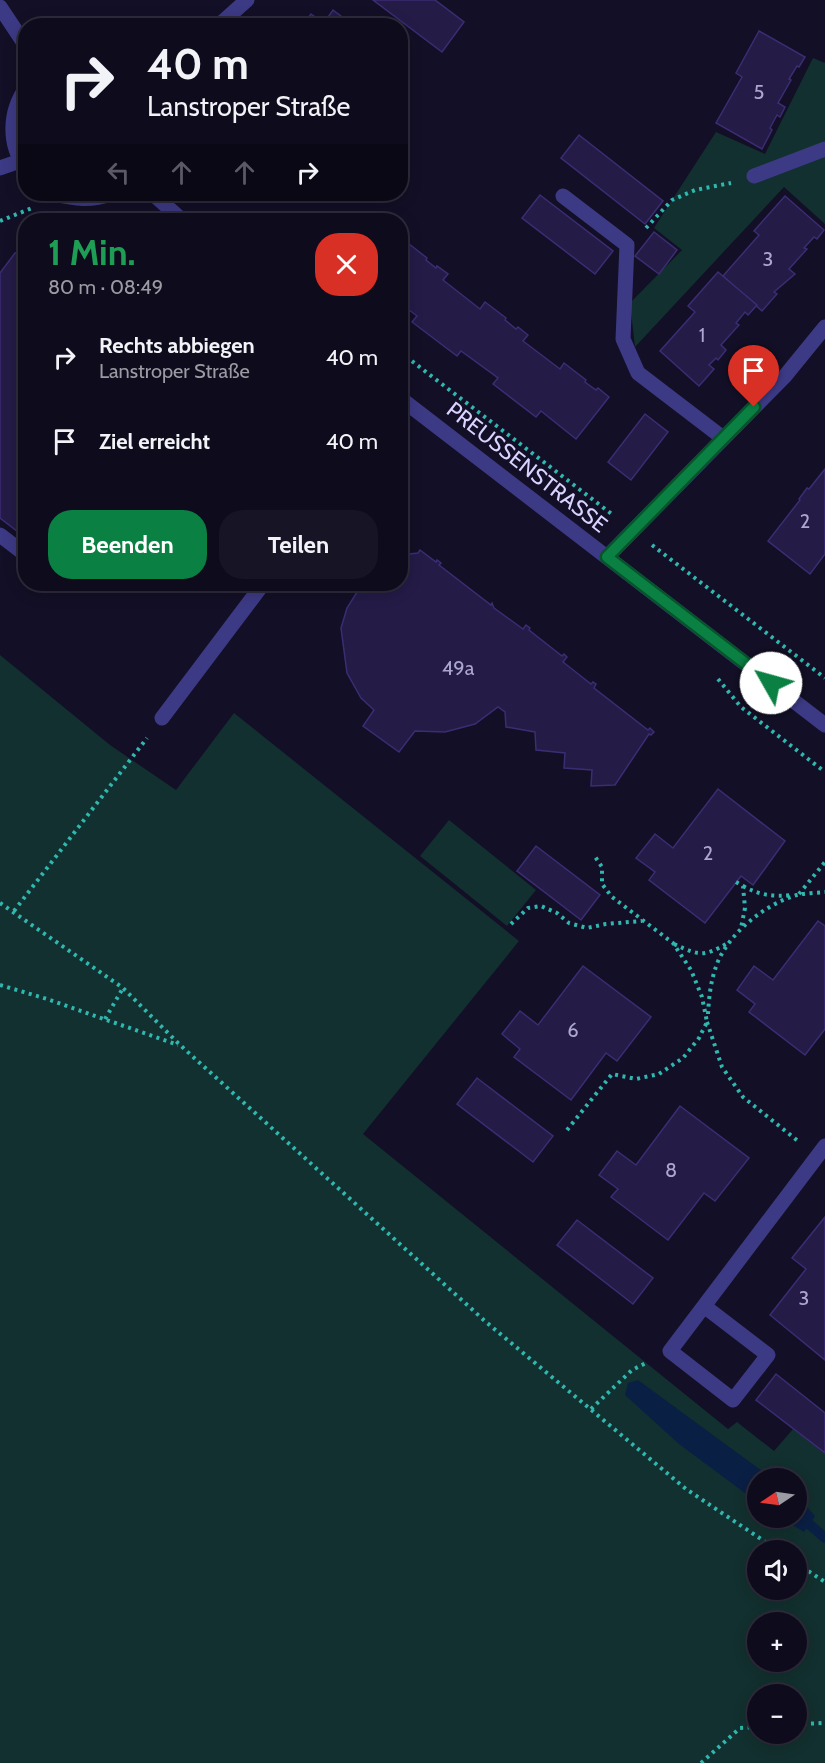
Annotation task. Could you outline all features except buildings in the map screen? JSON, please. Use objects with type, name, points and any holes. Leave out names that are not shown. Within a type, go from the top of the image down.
[{"type":"street","points":[[227,18],[247,0]]},
{"type":"street","points":[[0,7],[18,34]]},
{"type":"street","points":[[18,105],[14,113],[13,137],[18,151]]},
{"type":"street","points":[[754,176],[825,149]]},
{"type":"street","points":[[0,168],[18,166]]},
{"type":"street","points":[[563,196],[627,245],[622,339],[638,373],[723,438]]},
{"type":"street","points":[[161,201],[174,213]]},
{"type":"street","points":[[607,557],[785,376],[825,327]]},
{"type":"street","name":"PREUSSENSTRASSE","points":[[408,404],[825,725]]},
{"type":"street","points":[[0,535],[18,549]]},
{"type":"street","points":[[162,718],[258,591]]},
{"type":"street","points":[[704,1306],[768,1355],[733,1400],[670,1351],[821,1151]]},
{"type":"path","points":[[627,245],[654,221],[672,200],[694,190],[754,176]]},
{"type":"path","points":[[20,213],[32,208]]},
{"type":"path","points":[[0,221],[18,214]]},
{"type":"path","points":[[408,358],[621,522]]},
{"type":"path","points":[[661,552],[825,678]]},
{"type":"path","points":[[712,675],[722,682],[741,707],[825,772]]},
{"type":"path","points":[[14,911],[162,718]]},
{"type":"path","points":[[594,855],[602,867],[602,884],[612,897],[673,943],[691,952],[709,953],[730,941]]},
{"type":"path","points":[[567,1130],[612,1074],[636,1079],[659,1074],[683,1058],[699,1038],[707,1022],[709,990],[719,960],[730,941],[759,914],[799,895],[825,862]]},
{"type":"path","points":[[736,882],[755,893],[773,897],[825,892]]},
{"type":"path","points":[[741,930],[745,908],[743,886]]},
{"type":"path","points":[[0,903],[123,988],[180,1045],[486,1322],[686,1489],[762,1540]]},
{"type":"path","points":[[511,924],[528,908],[541,906],[557,913],[569,923],[587,928],[643,921]]},
{"type":"path","points":[[673,943],[691,970],[702,997],[707,1022],[722,1067],[743,1097],[821,1151]]},
{"type":"path","points":[[0,985],[180,1045]]},
{"type":"path","points":[[105,1019],[123,988]]},
{"type":"path","points":[[591,1409],[633,1370],[670,1351]]},
{"type":"path","points":[[807,1570],[825,1582]]},
{"type":"path","points":[[807,1724],[825,1723]]},
{"type":"path","points":[[701,1763],[740,1728],[747,1728]]},
{"type":"green space","points":[[813,58],[825,63],[825,224],[784,187],[635,347],[630,303],[682,250],[654,228],[716,132],[765,154]]},
{"type":"green space","points":[[0,655],[110,745],[176,790],[234,713],[519,941],[363,1134],[728,1429],[737,1422],[774,1451],[793,1429],[825,1454],[825,1763],[0,1763]]},
{"type":"green space","points":[[449,820],[536,890],[507,926],[420,856]]},
{"type":"water","points":[[638,1380],[758,1468],[747,1468],[747,1495],[679,1444],[625,1395],[628,1383]]},
{"type":"water","points":[[807,1507],[815,1516],[807,1528]]},
{"type":"waterway","points":[[809,1524],[825,1538]]},
{"type":"route","points":[[754,407],[607,557],[771,683]]}]
